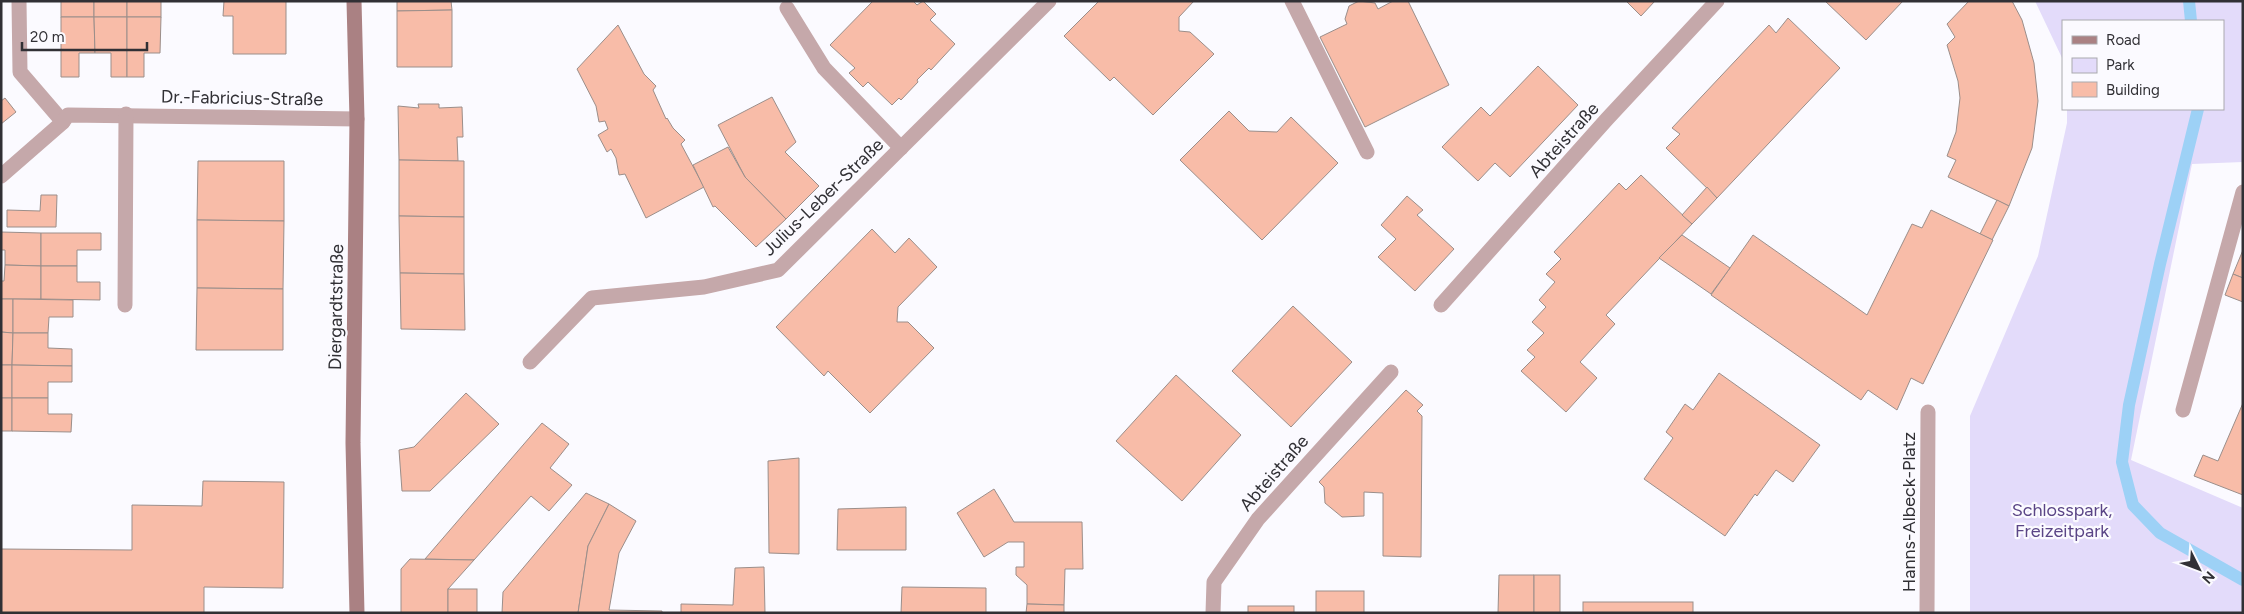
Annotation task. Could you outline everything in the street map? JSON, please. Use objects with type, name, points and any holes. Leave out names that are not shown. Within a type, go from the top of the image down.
[{"type":"street","points":[[19,1],[20,72],[63,122]]},
{"type":"street","name":"Diergardtstraße","points":[[354,1],[357,119],[353,443],[357,613]]},
{"type":"street","name":"Julius-Leber-Straße","points":[[530,362],[592,298],[704,287],[778,270],[1049,1]]},
{"type":"street","points":[[1292,1],[1367,152]]},
{"type":"street","name":"Abteistraße","points":[[1441,306],[1607,119],[1717,1]]},
{"type":"street","name":"Julius-Leber-Straße","points":[[787,8],[824,68],[901,148]]},
{"type":"street","points":[[125,305],[126,114]]},
{"type":"street","name":"Dr.-Fabricius-Straße","points":[[1,176],[63,122],[68,115],[126,114],[357,119]]},
{"type":"street","points":[[2183,410],[2243,192]]},
{"type":"street","name":"Abteistraße","points":[[1213,613],[1214,582],[1258,519],[1391,372]]},
{"type":"street","name":"Hanns-Albeck-Platz","points":[[1927,613],[1928,412]]},
{"type":"green space","name":"Schlosspark, Freizeitpark","points":[[2035,1],[2243,1],[2243,162],[2192,164],[2131,460],[2243,508],[2243,613],[1970,613],[1970,416],[2038,256],[2067,123],[2067,110],[2224,110],[2224,20],[2062,20],[2062,58]]},
{"type":"building","points":[[61,1],[94,1],[94,17],[61,17]]},
{"type":"building","points":[[94,1],[127,1],[127,17],[94,17]]},
{"type":"building","points":[[127,1],[161,1],[161,17],[127,17]]},
{"type":"building","points":[[224,1],[286,1],[286,54],[233,54],[233,16],[223,16]]},
{"type":"building","points":[[397,1],[451,1],[452,10],[397,11]]},
{"type":"building","points":[[873,1],[913,1],[917,5],[923,1],[936,14],[930,20],[955,44],[931,70],[929,68],[917,80],[918,82],[901,100],[899,98],[892,105],[868,82],[863,87],[849,73],[855,68],[830,45]]},
{"type":"building","points":[[1099,1],[1194,1],[1179,17],[1179,31],[1190,32],[1214,54],[1153,115],[1114,77],[1110,81],[1064,36]]},
{"type":"building","points":[[1359,1],[1375,3],[1378,9],[1393,1],[1408,1],[1449,85],[1365,127],[1320,37],[1347,24],[1345,19],[1349,6]]},
{"type":"building","points":[[1626,1],[1655,1],[1641,16]]},
{"type":"building","points":[[1825,1],[1903,1],[1866,40]]},
{"type":"building","points":[[1969,1],[2012,1],[2022,20],[2034,63],[2038,101],[2032,148],[2009,206],[1948,177],[1956,160],[1947,156],[1956,132],[1960,98],[1958,81],[1947,45],[1955,37],[1947,24]]},
{"type":"building","points":[[452,10],[452,67],[397,67],[397,11]]},
{"type":"building","points":[[61,17],[94,17],[95,53],[79,53],[79,77],[61,77]]},
{"type":"building","points":[[94,17],[127,17],[127,77],[111,77],[111,53],[95,53]]},
{"type":"building","points":[[127,17],[161,17],[160,53],[144,53],[144,77],[127,77]]},
{"type":"building","points":[[1788,18],[1840,68],[1717,198],[1666,148],[1680,134],[1672,128],[1769,25],[1776,33]]},
{"type":"building","points":[[618,25],[644,74],[656,86],[653,90],[666,119],[685,140],[681,144],[704,187],[646,218],[625,174],[619,175],[616,158],[611,149],[607,152],[598,135],[608,129],[605,121],[599,122],[596,106],[577,69]]},
{"type":"building","points":[[1538,66],[1578,105],[1510,177],[1495,163],[1478,181],[1442,147],[1481,107],[1490,116]]},
{"type":"building","points":[[772,97],[796,142],[785,152],[819,186],[786,219],[745,177],[718,125]]},
{"type":"building","points":[[5,98],[16,112],[1,124],[1,101]]},
{"type":"building","points":[[418,104],[439,104],[439,108],[462,107],[463,137],[457,137],[458,161],[399,160],[398,106],[419,108]]},
{"type":"building","points":[[1229,111],[1249,131],[1277,132],[1291,117],[1338,163],[1262,240],[1180,160]]},
{"type":"building","points":[[728,147],[745,177],[786,219],[756,247],[715,206],[713,207],[693,165]]},
{"type":"building","points":[[399,160],[464,161],[464,217],[399,216]]},
{"type":"building","points":[[198,161],[284,161],[284,221],[197,220]]},
{"type":"building","points":[[1641,175],[1692,224],[1606,315],[1615,324],[1580,362],[1597,378],[1566,412],[1521,371],[1535,357],[1527,350],[1544,333],[1532,322],[1546,307],[1539,300],[1555,282],[1546,274],[1561,259],[1554,252],[1619,183],[1626,190]]},
{"type":"building","points":[[1707,187],[1717,198],[1692,224],[1682,215]]},
{"type":"building","points":[[41,195],[57,195],[56,227],[7,227],[7,210],[40,211]]},
{"type":"building","points":[[1407,196],[1423,210],[1417,215],[1454,249],[1415,291],[1378,257],[1396,239],[1381,225]]},
{"type":"building","points":[[1997,200],[2009,206],[1992,240],[1980,234]]},
{"type":"building","points":[[1931,210],[1993,240],[1923,384],[1911,378],[1897,410],[1868,390],[1861,400],[1711,295],[1753,235],[1867,315],[1912,224],[1922,228]]},
{"type":"building","points":[[399,216],[464,217],[464,274],[400,273]]},
{"type":"building","points":[[197,220],[284,221],[283,289],[197,288]]},
{"type":"building","points":[[872,229],[895,253],[909,238],[937,267],[898,307],[897,322],[908,322],[934,348],[870,413],[828,371],[824,376],[776,327]]},
{"type":"building","points":[[1,232],[41,233],[41,266],[5,265],[5,250],[1,250]]},
{"type":"building","points":[[41,233],[101,233],[101,250],[77,250],[77,266],[41,266]]},
{"type":"building","points":[[1682,235],[1730,268],[1711,294],[1659,258]]},
{"type":"building","points":[[2243,250],[2243,278],[2233,274]]},
{"type":"building","points":[[5,265],[41,266],[41,299],[1,299],[1,281],[4,281]]},
{"type":"building","points":[[41,266],[77,266],[77,282],[100,282],[100,300],[41,299]]},
{"type":"building","points":[[400,273],[464,274],[465,330],[401,329]]},
{"type":"building","points":[[2233,274],[2243,278],[2243,302],[2225,295]]},
{"type":"building","points":[[197,288],[283,289],[283,350],[196,350]]},
{"type":"building","points":[[1,299],[13,299],[13,333],[1,332]]},
{"type":"building","points":[[13,299],[73,300],[73,317],[49,317],[48,333],[13,333]]},
{"type":"building","points":[[1293,306],[1352,362],[1291,427],[1232,371]]},
{"type":"building","points":[[1,332],[13,333],[12,365],[1,365]]},
{"type":"building","points":[[13,333],[48,333],[48,348],[72,349],[72,366],[12,365]]},
{"type":"building","points":[[1,365],[12,365],[12,398],[1,398]]},
{"type":"building","points":[[12,365],[72,366],[72,382],[48,382],[48,398],[12,398]]},
{"type":"building","points":[[1719,373],[1820,445],[1793,482],[1776,470],[1757,496],[1755,494],[1725,536],[1644,479],[1673,438],[1666,432],[1685,404],[1693,410]]},
{"type":"building","points":[[1176,375],[1241,435],[1182,501],[1116,441]]},
{"type":"building","points":[[1406,390],[1423,405],[1417,411],[1422,416],[1421,557],[1383,556],[1383,493],[1364,492],[1364,516],[1342,517],[1325,503],[1324,487],[1319,482]]},
{"type":"building","points":[[466,393],[499,424],[430,491],[402,491],[399,450],[414,447]]},
{"type":"building","points":[[1,398],[12,398],[12,431],[1,431]]},
{"type":"building","points":[[12,398],[48,398],[48,414],[72,414],[71,432],[12,431]]},
{"type":"building","points":[[2243,403],[2243,495],[2194,476],[2203,455],[2218,461]]},
{"type":"building","points":[[542,423],[569,444],[550,468],[572,485],[549,511],[531,496],[474,560],[425,559]]},
{"type":"building","points":[[799,458],[799,554],[769,553],[768,461]]},
{"type":"building","points":[[203,481],[284,482],[283,588],[204,587],[204,613],[1,613],[1,549],[132,550],[132,505],[202,506]]},
{"type":"building","points":[[994,489],[1014,522],[1082,522],[1083,569],[1065,569],[1064,605],[1027,604],[1027,585],[1016,575],[1016,567],[1024,567],[1024,542],[1008,542],[984,557],[957,513]]},
{"type":"building","points":[[586,493],[609,504],[588,546],[578,613],[502,613],[503,592]]},
{"type":"building","points":[[609,504],[636,521],[619,553],[609,610],[662,611],[662,613],[578,613],[588,546]]},
{"type":"building","points":[[906,507],[906,550],[837,550],[838,509]]},
{"type":"building","points":[[410,559],[474,560],[448,589],[448,613],[401,613],[401,569]]},
{"type":"building","points":[[764,567],[765,613],[681,613],[681,604],[733,605],[735,568]]},
{"type":"building","points":[[1499,575],[1534,575],[1534,613],[1498,613]]},
{"type":"building","points":[[1534,575],[1560,575],[1560,613],[1534,613]]},
{"type":"building","points":[[902,587],[986,588],[986,613],[901,613]]},
{"type":"building","points":[[448,589],[477,589],[477,613],[448,613]]},
{"type":"building","points":[[1316,591],[1364,591],[1364,613],[1316,613]]},
{"type":"building","points":[[1583,602],[1693,602],[1693,613],[1583,613]]},
{"type":"building","points":[[1027,604],[1064,605],[1064,613],[1026,613]]},
{"type":"building","points":[[1248,606],[1294,606],[1294,613],[1248,613]]},
{"type":"waterway","points":[[2189,1],[2191,20]]},
{"type":"waterway","points":[[2198,110],[2160,264],[2129,405],[2122,462],[2133,505],[2160,533],[2243,580]]}]
